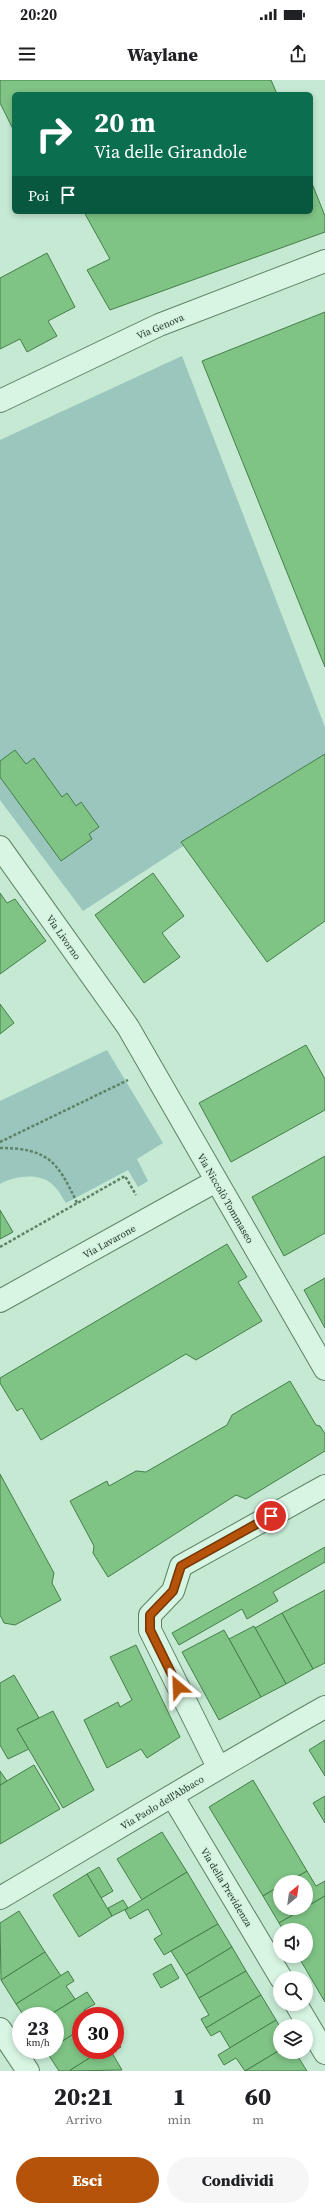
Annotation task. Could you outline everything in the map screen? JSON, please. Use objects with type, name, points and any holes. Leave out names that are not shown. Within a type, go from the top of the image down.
[{"type":"street","name":"Via Genova","points":[[0,401],[159,325],[325,261]]},
{"type":"street","name":"Via Livorno","points":[[0,847],[128,1027]]},
{"type":"street","name":"Via Niccolò Tommaseo","points":[[128,1027],[325,1369]]},
{"type":"street","name":"Via Lavarone","points":[[0,1301],[216,1181]]},
{"type":"street","points":[[218,1767],[150,1630],[150,1615],[173,1591],[181,1566],[325,1486]]},
{"type":"street","name":"Via Paolo dell'Abbaco","points":[[0,1898],[173,1797],[218,1767],[325,1707]]},
{"type":"street","name":"Via della Previdenza","points":[[173,1797],[277,1971]]},
{"type":"street","points":[[300,2011],[325,2053]]},
{"type":"street","points":[[0,2029],[28,2071]]},
{"type":"path","points":[[0,1142],[125,1081],[153,1070]]},
{"type":"path","points":[[0,1148],[17,1148],[45,1155],[63,1173],[77,1203]]},
{"type":"path","points":[[0,1247],[125,1176],[137,1196],[144,1193]]},
{"type":"shaded area","points":[[182,356],[325,727],[325,754],[83,911],[0,800],[0,440]]},
{"type":"shaded area","points":[[107,1050],[163,1143],[137,1159],[148,1181],[138,1187],[128,1170],[66,1203],[55,1187],[48,1181],[41,1178],[19,1177],[0,1184],[0,1101]]},
{"type":"building","points":[[0,80],[271,80],[276,92],[12,92],[12,127],[0,103]]},
{"type":"building","points":[[313,186],[325,216],[325,232],[110,310],[87,270],[110,259],[85,214],[313,214]]},
{"type":"building","points":[[47,253],[75,307],[48,321],[57,336],[27,352],[20,339],[0,349],[0,278]]},
{"type":"building","points":[[325,312],[325,667],[202,361]]},
{"type":"building","points":[[15,750],[26,764],[34,758],[62,797],[67,793],[76,806],[81,802],[99,827],[89,834],[92,839],[61,861],[0,777],[0,761]]},
{"type":"building","points":[[325,754],[325,921],[267,962],[181,842]]},
{"type":"building","points":[[153,873],[184,916],[162,933],[180,957],[144,983],[95,915]]},
{"type":"building","points":[[0,893],[7,903],[15,899],[46,941],[0,974]]},
{"type":"building","points":[[0,1004],[14,1023],[0,1034]]},
{"type":"building","points":[[306,1045],[325,1079],[325,1110],[231,1162],[199,1103]]},
{"type":"building","points":[[325,1156],[325,1233],[284,1256],[252,1197]]},
{"type":"building","points":[[0,1210],[13,1232],[0,1239]]},
{"type":"building","points":[[227,1244],[247,1277],[238,1282],[262,1321],[196,1360],[186,1354],[41,1440],[22,1408],[17,1411],[0,1383],[0,1378]]},
{"type":"building","points":[[325,1278],[325,1328],[304,1290]]},
{"type":"building","points":[[290,1381],[316,1425],[320,1426],[325,1434],[325,1451],[246,1499],[236,1495],[108,1577],[93,1553],[94,1546],[70,1501],[107,1481],[109,1486],[136,1471],[146,1472],[227,1425],[232,1415]]},
{"type":"building","points":[[0,1474],[54,1573],[52,1583],[61,1600],[15,1625],[4,1623],[0,1615]]},
{"type":"building","points":[[325,1547],[325,1562],[273,1592],[278,1601],[247,1619],[242,1609],[179,1645],[172,1633]]},
{"type":"building","points":[[325,1590],[325,1663],[313,1669],[282,1613]]},
{"type":"building","points":[[282,1613],[313,1669],[286,1684],[255,1628]]},
{"type":"building","points":[[254,1626],[286,1684],[261,1697],[229,1639]]},
{"type":"building","points":[[224,1630],[261,1697],[219,1720],[182,1652]]},
{"type":"building","points":[[136,1645],[180,1737],[147,1758],[141,1749],[107,1768],[84,1720],[118,1702],[120,1707],[132,1700],[110,1657]]},
{"type":"building","points":[[14,1675],[39,1718],[17,1729],[29,1749],[8,1759],[0,1745],[0,1683]]},
{"type":"building","points":[[53,1711],[94,1790],[63,1808],[17,1729]]},
{"type":"building","points":[[325,1740],[325,1776],[309,1750]]},
{"type":"building","points":[[34,1765],[60,1809],[0,1844],[0,1785]]},
{"type":"building","points":[[0,1771],[7,1781],[0,1785]]},
{"type":"building","points":[[253,1780],[307,1871],[300,1875],[273,1875],[273,1890],[263,1896],[209,1807]]},
{"type":"building","points":[[325,1796],[325,1823],[313,1803]]},
{"type":"building","points":[[162,1832],[187,1872],[142,1900],[117,1859]]},
{"type":"building","points":[[99,1867],[113,1891],[101,1898],[87,1874]]},
{"type":"building","points":[[307,1871],[309,1875],[300,1875]]},
{"type":"building","points":[[187,1872],[218,1924],[164,1955],[154,1939],[162,1934],[148,1909],[130,1919],[125,1910]]},
{"type":"building","points":[[87,1874],[112,1916],[79,1937],[53,1895]]},
{"type":"building","points":[[313,1881],[316,1886],[325,1881],[325,1896],[313,1903]]},
{"type":"building","points":[[273,1890],[273,1913],[263,1896]]},
{"type":"building","points":[[325,1896],[325,2002],[313,1982],[313,1971],[307,1971],[302,1963],[313,1963],[313,1923],[279,1923],[293,1915],[313,1915],[313,1903]]},
{"type":"building","points":[[123,1900],[128,1908],[112,1916],[108,1908]]},
{"type":"building","points":[[19,1911],[45,1952],[1,1980],[0,1923]]},
{"type":"building","points":[[274,1915],[293,1915],[279,1923]]},
{"type":"building","points":[[218,1924],[232,1947],[186,1975],[171,1951]]},
{"type":"building","points":[[232,1947],[246,1971],[199,1998],[186,1975]]},
{"type":"building","points":[[45,1952],[61,1976],[16,2004],[1,1980]]},
{"type":"building","points":[[171,1964],[179,1978],[161,1988],[153,1974]]},
{"type":"building","points":[[68,1971],[74,1981],[66,1986],[75,1999],[62,2007],[18,2007],[16,2004]]},
{"type":"building","points":[[246,1971],[261,1995],[206,2028],[201,2019],[209,2015],[199,1998]]},
{"type":"building","points":[[87,1992],[95,2004],[90,2007],[72,2007],[72,2035],[64,2040],[64,2007],[63,2007]]},
{"type":"building","points":[[261,1995],[275,2019],[273,2019],[273,2022],[230,2048],[220,2031],[211,2036],[206,2028]]},
{"type":"building","points":[[273,2022],[273,2054],[245,2071],[236,2058],[224,2065],[218,2055]]},
{"type":"building","points":[[72,2035],[72,2059],[88,2059],[69,2071],[59,2071],[51,2059],[64,2059],[64,2040]]},
{"type":"building","points":[[273,2054],[273,2059],[299,2059],[307,2071],[245,2071]]},
{"type":"building","points":[[88,2059],[116,2059],[122,2070],[69,2071]]},
{"type":"route","points":[[178,1687],[150,1630],[150,1615],[173,1591],[181,1566],[216,1545],[271,1516]]}]
